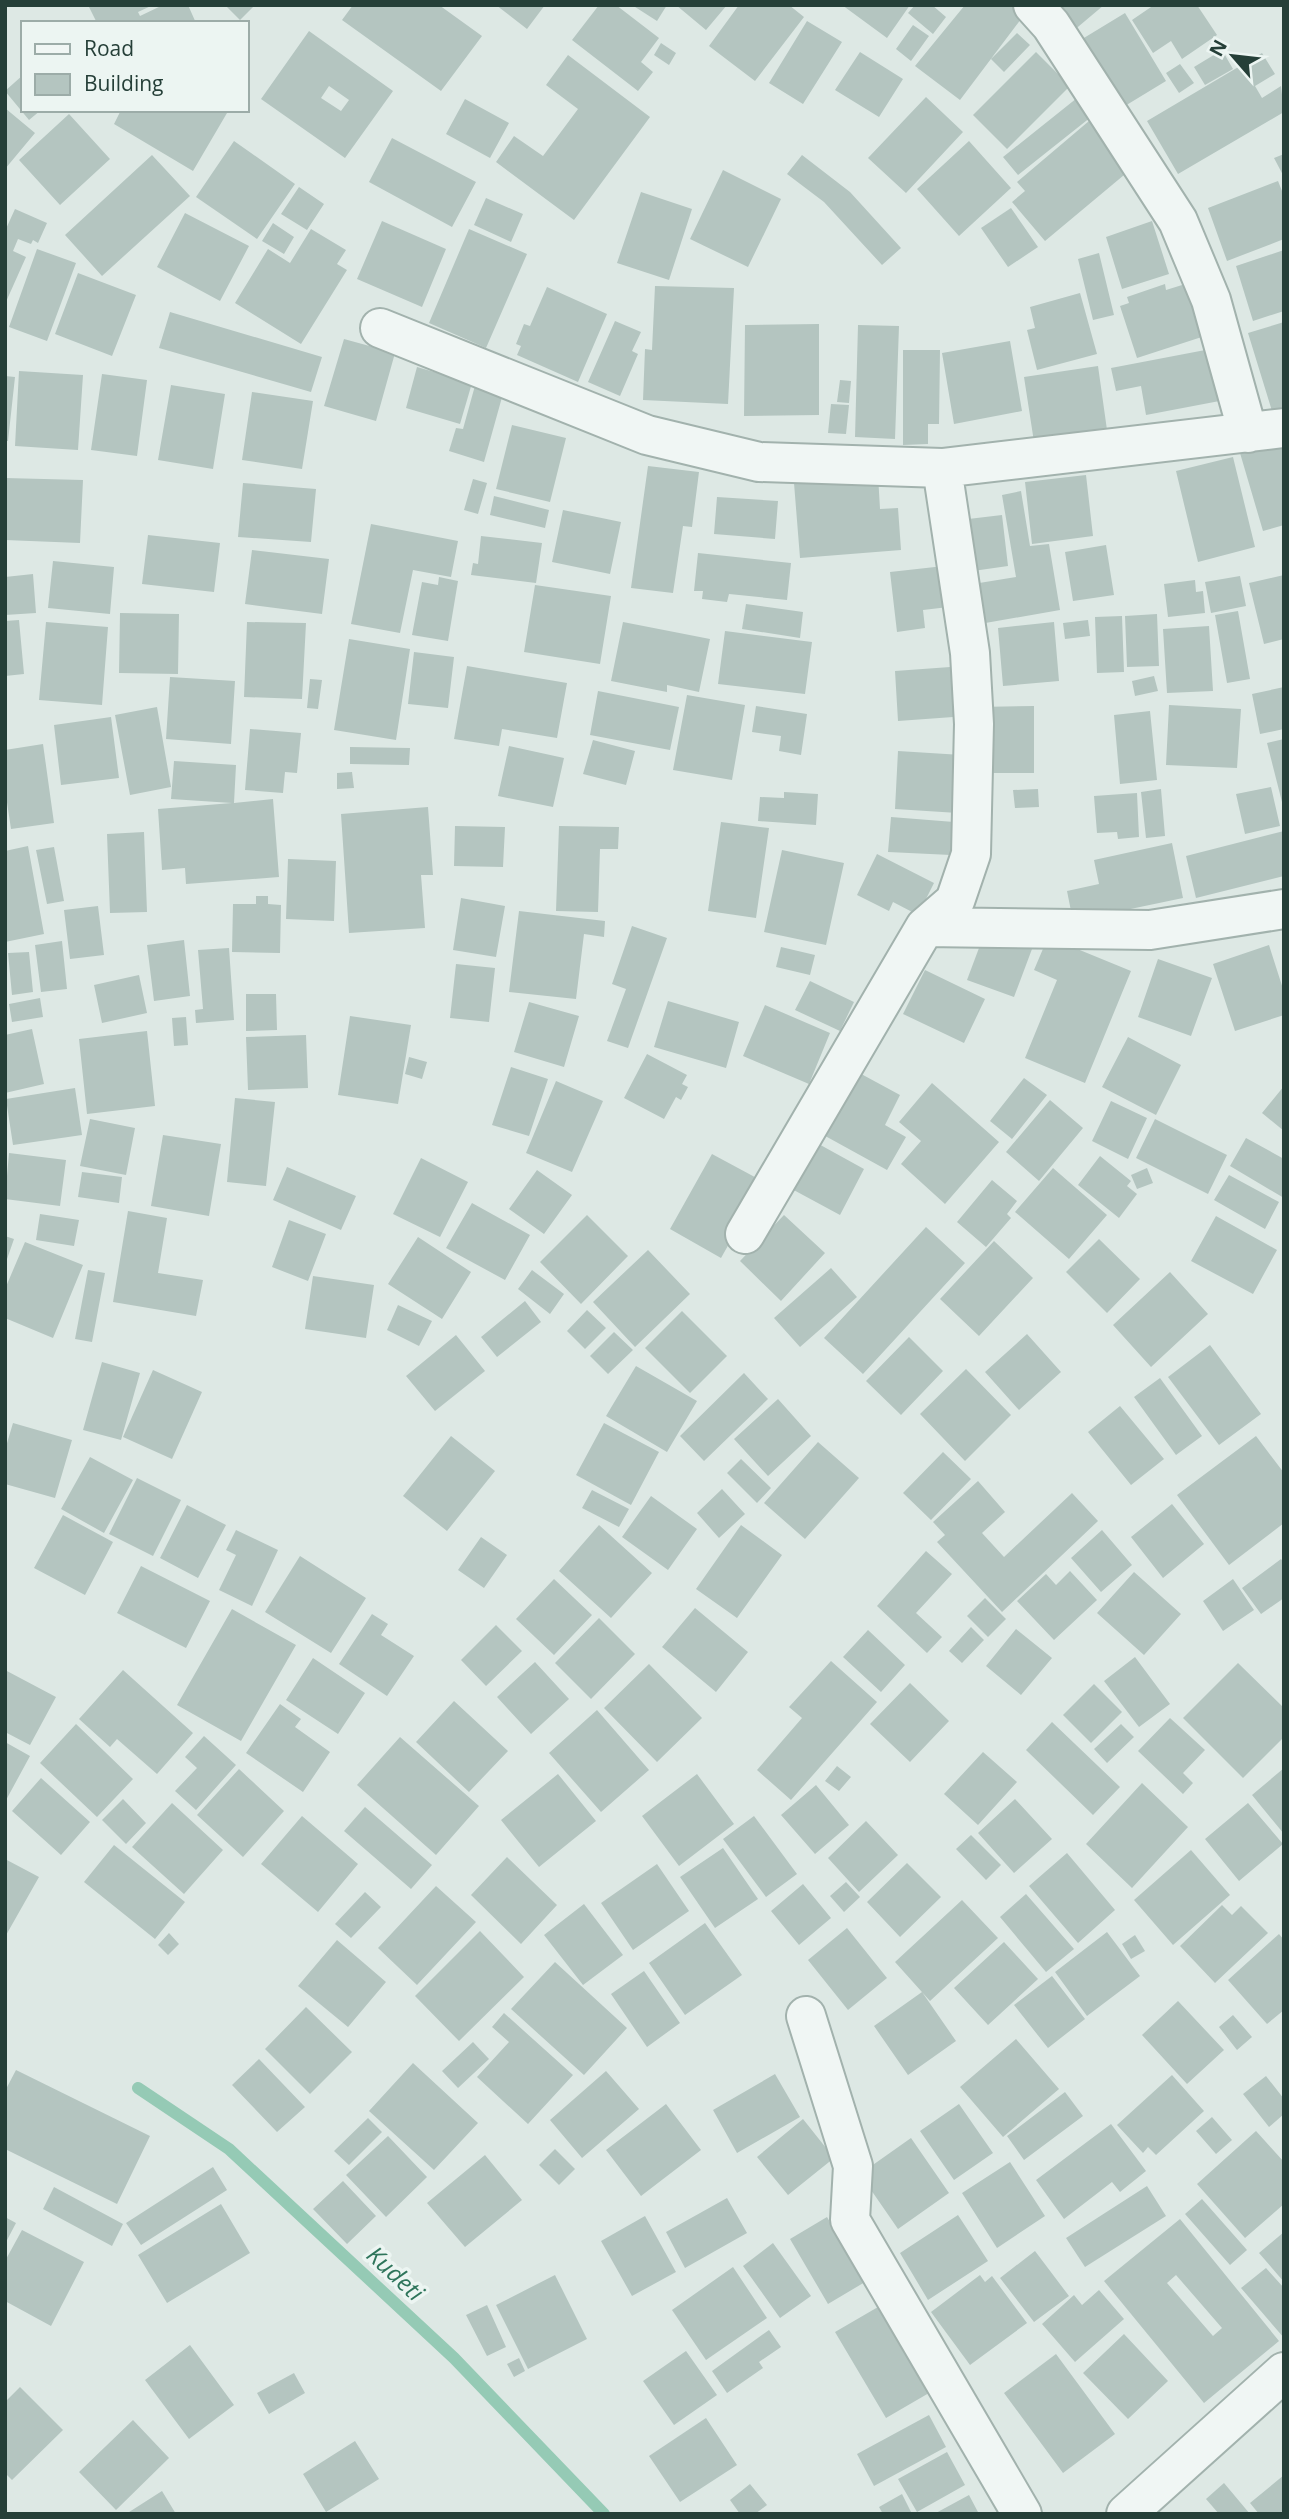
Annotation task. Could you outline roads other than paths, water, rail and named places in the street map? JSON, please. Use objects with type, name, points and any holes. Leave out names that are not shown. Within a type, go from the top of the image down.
[{"type":"street","points":[[380,328],[647,435],[759,462],[942,468],[1266,430],[1178,221],[1051,25],[1033,5]]},
{"type":"street","points":[[745,1234],[925,927],[955,901],[971,854],[974,724],[970,653],[942,468]]},
{"type":"street","points":[[925,927],[1150,930],[1284,909]]},
{"type":"street","points":[[806,2016],[853,2166],[850,2220],[1022,2514]]},
{"type":"street","points":[[1126,2514],[1284,2372]]},
{"type":"waterway","name":"Kudeti","points":[[138,2088],[229,2149],[454,2358],[604,2514]]}]
